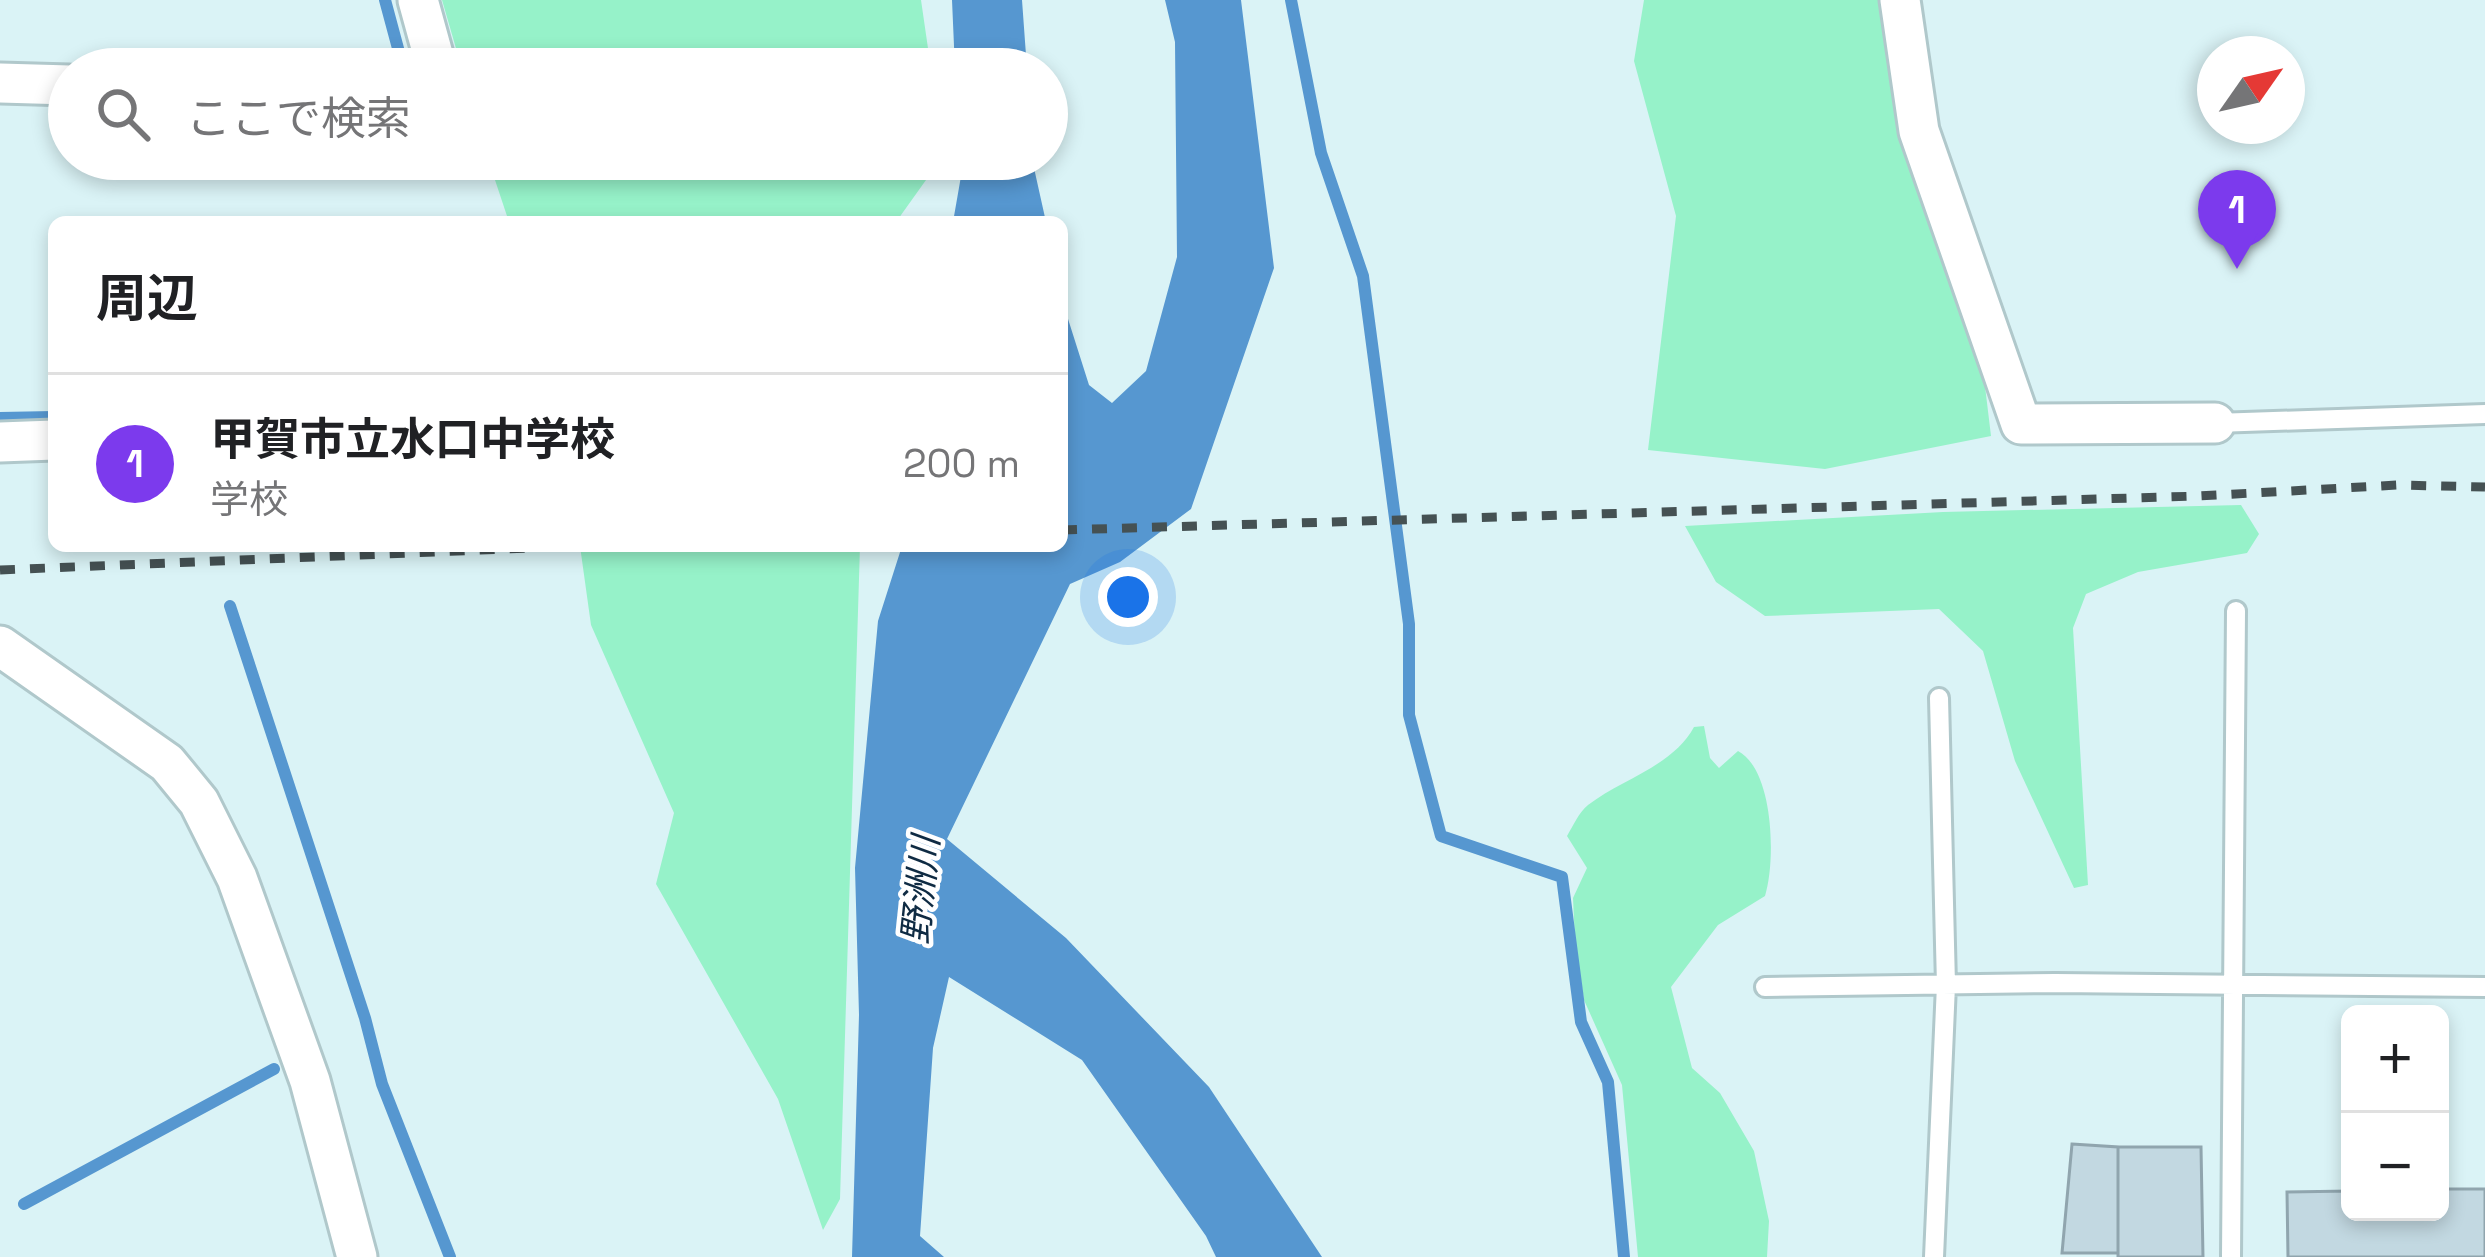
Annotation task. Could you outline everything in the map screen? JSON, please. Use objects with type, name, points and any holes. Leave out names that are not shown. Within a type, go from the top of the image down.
[{"type":"street","points":[[418,0],[431,48]]},
{"type":"street","points":[[1900,0],[1919,131],[2021,424],[2215,422]]},
{"type":"street","points":[[0,83],[48,84]]},
{"type":"street","points":[[0,442],[48,440]]},
{"type":"street","points":[[0,646],[167,763],[199,802],[237,878],[304,1063],[357,1257]]},
{"type":"lane","points":[[2215,422],[2485,414]]},
{"type":"lane","points":[[2231,1257],[2236,611]]},
{"type":"lane","points":[[1934,1257],[1946,985],[1939,698]]},
{"type":"lane","points":[[1765,986],[2485,987]]},
{"type":"green space","points":[[442,0],[921,0],[928,48],[456,48]]},
{"type":"green space","points":[[1644,0],[1906,0],[1964,212],[1991,436],[1825,469],[1648,450],[1676,216],[1634,61]]},
{"type":"green space","points":[[495,180],[926,180],[900,216],[507,216]]},
{"type":"green space","points":[[2241,505],[2259,534],[2247,553],[2138,572],[2086,594],[2073,628],[2088,885],[2074,888],[2015,761],[1983,651],[1939,609],[1765,616],[1716,582],[1685,526],[1943,512]]},
{"type":"green space","points":[[581,552],[860,552],[840,1199],[823,1230],[778,1099],[656,884],[674,813],[591,625]]},
{"type":"green space","points":[[1704,726],[1710,758],[1719,768],[1738,751],[1759,777],[1771,840],[1768,880],[1765,896],[1718,925],[1671,987],[1692,1068],[1720,1093],[1754,1151],[1769,1221],[1767,1257],[1638,1257],[1622,1085],[1584,1000],[1575,942],[1573,898],[1587,868],[1567,836],[1588,805],[1660,762],[1694,727]]},
{"type":"water","points":[[952,0],[1022,0],[1025,48],[954,48]]},
{"type":"water","name":"野洲川","points":[[1165,0],[1241,0],[1274,268],[1191,509],[1120,562],[1070,584],[947,839],[1066,938],[1209,1087],[1322,1257],[1216,1257],[1082,1060],[949,977],[933,1048],[920,1236],[944,1257],[852,1257],[859,1015],[855,868],[878,621],[900,552],[1068,552],[1068,319],[1089,385],[1112,403],[1146,371],[1177,257],[1175,42]]},
{"type":"water","points":[[960,180],[1037,180],[1045,216],[954,216]]},
{"type":"building","points":[[2072,1144],[2118,1147],[2118,1253],[2062,1253]]},
{"type":"building","points":[[2118,1147],[2201,1147],[2203,1257],[2118,1257]]},
{"type":"building","points":[[2449,1189],[2485,1189],[2485,1257],[2288,1257],[2287,1192],[2341,1191],[2341,1221],[2449,1221]]},
{"type":"waterway","points":[[385,0],[398,48]]},
{"type":"waterway","points":[[1291,0],[1321,153],[1363,276],[1409,624],[1409,715],[1441,836],[1562,877],[1581,1022],[1608,1082],[1624,1257]]},
{"type":"waterway","points":[[0,418],[48,417]]},
{"type":"waterway","points":[[230,606],[365,1018],[382,1084],[450,1257]]},
{"type":"waterway","points":[[24,1204],[274,1069]]},
{"type":"railway","points":[[1068,530],[2199,496],[2398,485],[2485,487]]},
{"type":"railway","points":[[0,570],[432,552]]},
{"type":"place","name":"甲賀市立水口中学校","points":[[2237,269]]}]
